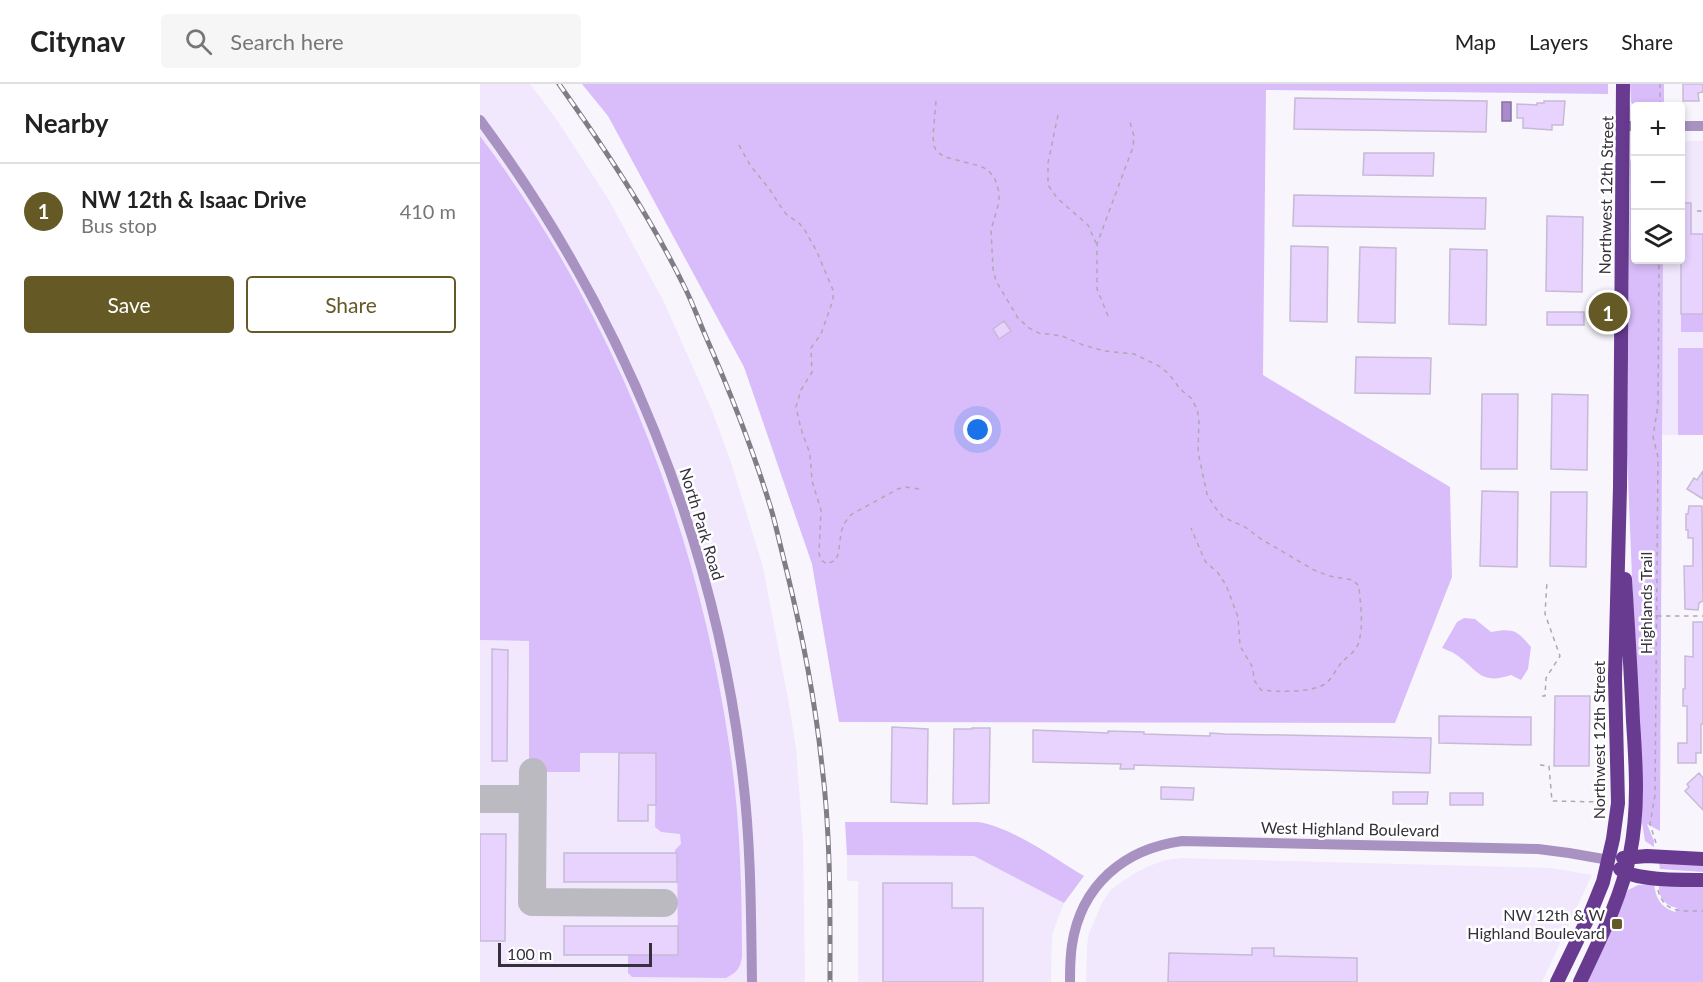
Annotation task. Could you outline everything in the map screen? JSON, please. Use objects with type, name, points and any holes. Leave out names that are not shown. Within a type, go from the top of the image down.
[{"type":"main road","name":"Northwest 12th Street","points":[[1557,982],[1603,882],[1618,803],[1615,678],[1629,126],[1623,84]]},
{"type":"main road","name":"Northwest 12th Street","points":[[1580,982],[1610,916],[1625,873],[1630,857],[1636,809],[1620,487]]},
{"type":"main road","name":"West Highland Boulevard","points":[[1609,860],[1657,856],[1703,859]]},
{"type":"main road","name":"West Highland Boulevard","points":[[1609,860],[1625,873],[1639,877],[1703,880]]},
{"type":"street","name":"North Park Road","points":[[480,120],[553,227],[601,313],[646,411],[694,541],[726,675],[743,778],[750,863],[752,982]]},
{"type":"street","points":[[1685,126],[1703,126]]},
{"type":"street","name":"West Highland Boulevard","points":[[1070,982],[1071,945],[1077,923],[1087,901],[1101,880],[1123,861],[1167,843],[1182,841],[1538,849],[1609,860]]},
{"type":"path","points":[[1660,84],[1660,102]]},
{"type":"path","points":[[936,101],[933,136],[937,152],[945,157],[980,166],[988,170],[995,179],[999,202],[991,230],[993,269],[996,281],[1018,318],[1039,333],[1062,336],[1104,351],[1134,354],[1159,366],[1191,398],[1197,409],[1198,452],[1207,494],[1223,517],[1245,527],[1314,570],[1329,576],[1353,580],[1359,586],[1361,627],[1359,643],[1326,683],[1315,688],[1289,691],[1261,690],[1254,681],[1252,668],[1240,646],[1238,617],[1226,585],[1218,573],[1205,561],[1191,528]]},
{"type":"path","points":[[1058,115],[1048,163],[1048,185],[1057,198],[1088,225],[1097,244]]},
{"type":"path","points":[[1108,316],[1098,289],[1097,244],[1133,147],[1134,136],[1130,122]]},
{"type":"path","points":[[739,145],[750,165],[781,207],[806,232],[833,290],[833,300],[821,333],[811,348],[812,372],[801,390],[796,407],[810,454],[812,481],[821,510],[819,553],[821,560],[827,564],[836,560],[841,528],[852,514],[898,489],[905,487],[920,489]]},
{"type":"path","points":[[1697,211],[1703,211]]},
{"type":"path","name":"Highlands Trail","points":[[1657,856],[1656,840],[1650,824],[1655,795],[1658,457],[1653,436],[1658,405],[1659,264]]},
{"type":"path","points":[[1542,696],[1545,696],[1546,678],[1560,656],[1545,614],[1547,581]]},
{"type":"path","points":[[1656,616],[1703,616]]},
{"type":"path","points":[[1540,765],[1549,766],[1552,801],[1603,802]]},
{"type":"path","points":[[1657,878],[1658,893],[1667,907],[1679,911],[1703,911]]},
{"type":"shaded area","points":[[480,84],[530,84],[555,117],[609,200],[664,302],[711,408],[730,459],[763,567],[796,748],[803,841],[805,982],[480,982]]},
{"type":"shaded area","points":[[582,84],[1608,84],[1608,94],[1266,90],[1263,375],[1450,487],[1452,577],[1395,723],[839,722],[812,564],[744,367],[608,116]]},
{"type":"shaded area","points":[[1630,84],[1664,84],[1664,102],[1631,102]]},
{"type":"shaded area","points":[[1502,102],[1511,102],[1511,121],[1502,121]]},
{"type":"shaded area","points":[[480,136],[528,204],[571,275],[609,348],[642,424],[671,502],[695,582],[715,663],[733,770],[738,823],[742,957],[737,970],[726,978],[632,977],[628,973],[628,955],[678,955],[677,854],[675,850],[681,844],[680,834],[661,832],[655,827],[656,753],[580,753],[580,772],[537,772],[529,764],[529,641],[480,640]]},
{"type":"shaded area","points":[[1685,141],[1703,141],[1703,435],[1661,435],[1663,264],[1685,264]]},
{"type":"shaded area","points":[[1631,159],[1631,264],[1663,264],[1660,831],[1647,824],[1654,847],[1645,841],[1642,823],[1627,454]]},
{"type":"shaded area","points":[[1681,314],[1703,314],[1703,332],[1681,332]]},
{"type":"shaded area","points":[[1678,348],[1703,348],[1703,435],[1678,435]]},
{"type":"shaded area","points":[[1464,618],[1475,619],[1491,632],[1505,630],[1514,632],[1526,641],[1531,647],[1528,669],[1521,680],[1511,675],[1500,678],[1485,677],[1462,659],[1442,648],[1457,622]]},
{"type":"shaded area","points":[[845,822],[978,822],[1019,837],[1084,876],[1064,903],[974,856],[847,855]]},
{"type":"shaded area","points":[[847,855],[974,856],[1064,903],[1052,935],[1051,982],[858,982],[858,881],[847,881]]},
{"type":"shaded area","points":[[1182,858],[1551,868],[1592,875],[1542,982],[1086,982],[1089,933],[1110,890],[1149,866],[1166,860]]},
{"type":"shaded area","points":[[1659,863],[1703,865],[1703,872],[1660,869]]},
{"type":"shaded area","points":[[1654,884],[1660,901],[1675,912],[1677,908],[1665,903],[1661,897],[1659,884],[1703,886],[1703,982],[1587,982],[1628,890],[1638,885]]},
{"type":"building","points":[[1683,84],[1703,84],[1703,92],[1698,93],[1699,101],[1683,101]]},
{"type":"building","points":[[1295,98],[1487,101],[1486,132],[1294,129]]},
{"type":"building","points":[[1544,101],[1565,101],[1563,125],[1552,125],[1552,130],[1523,128],[1523,118],[1517,118],[1517,104],[1537,105]]},
{"type":"building","points":[[1364,153],[1434,153],[1433,176],[1363,175]]},
{"type":"building","points":[[1294,195],[1486,198],[1485,229],[1293,226]]},
{"type":"building","points":[[1685,203],[1691,203],[1691,234],[1703,234],[1703,314],[1681,314],[1681,264],[1685,264]]},
{"type":"building","points":[[1547,216],[1583,217],[1582,292],[1546,291]]},
{"type":"building","points":[[1291,246],[1328,247],[1327,322],[1290,321]]},
{"type":"building","points":[[1360,247],[1396,248],[1395,323],[1358,322]]},
{"type":"building","points":[[1450,249],[1487,250],[1486,325],[1449,324]]},
{"type":"building","points":[[1547,312],[1584,312],[1584,325],[1547,325]]},
{"type":"building","points":[[1004,321],[1011,331],[999,339],[993,329]]},
{"type":"building","points":[[1356,357],[1431,358],[1430,394],[1355,393]]},
{"type":"building","points":[[1482,394],[1518,394],[1517,469],[1481,469]]},
{"type":"building","points":[[1552,394],[1588,395],[1587,470],[1551,469]]},
{"type":"building","points":[[1703,471],[1703,499],[1687,489],[1694,478],[1697,480]]},
{"type":"building","points":[[1482,491],[1518,492],[1517,567],[1480,566]]},
{"type":"building","points":[[1551,492],[1587,492],[1586,567],[1550,566]]},
{"type":"building","points":[[1689,506],[1702,506],[1703,601],[1699,603],[1698,610],[1685,609],[1684,566],[1693,566],[1693,538],[1688,538],[1688,530],[1686,530],[1686,514],[1688,514]]},
{"type":"building","points":[[1693,622],[1703,622],[1701,753],[1696,753],[1696,763],[1678,763],[1678,743],[1687,743],[1687,706],[1683,706],[1683,689],[1685,689],[1685,656],[1693,657]]},
{"type":"building","points":[[492,649],[508,650],[507,761],[492,761]]},
{"type":"building","points":[[1555,696],[1590,696],[1589,766],[1554,766]]},
{"type":"building","points":[[1439,716],[1531,717],[1531,745],[1439,743]]},
{"type":"building","points":[[892,727],[928,729],[927,804],[891,802]]},
{"type":"building","points":[[990,728],[989,803],[953,804],[954,729]]},
{"type":"building","points":[[1033,730],[1210,736],[1210,733],[1431,738],[1430,773],[1134,765],[1134,769],[1120,769],[1121,764],[1033,762]]},
{"type":"building","points":[[619,753],[656,753],[656,805],[648,805],[648,821],[618,821]]},
{"type":"building","points":[[1699,773],[1703,778],[1703,810],[1685,791],[1689,787],[1687,784]]},
{"type":"building","points":[[1161,787],[1194,788],[1193,800],[1161,799]]},
{"type":"building","points":[[1393,792],[1428,792],[1427,804],[1393,804]]},
{"type":"building","points":[[1450,793],[1483,793],[1483,805],[1450,805]]},
{"type":"building","points":[[480,834],[506,834],[505,941],[480,941]]},
{"type":"building","points":[[564,853],[677,853],[677,882],[564,882]]},
{"type":"building","points":[[883,883],[952,883],[952,908],[983,908],[983,982],[883,982]]},
{"type":"building","points":[[564,926],[678,926],[678,955],[564,955]]},
{"type":"building","points":[[1252,948],[1274,948],[1274,956],[1357,958],[1357,982],[1168,982],[1169,953],[1252,955]]},
{"type":"taxiway","points":[[533,772],[532,902],[664,903]]},
{"type":"taxiway","points":[[480,799],[533,799]]},
{"type":"railway","points":[[559,84],[626,183],[685,288],[742,423],[772,512],[803,642],[819,741],[828,847],[830,982]]},
{"type":"place","name":"NW 12th & Isaac Drive","points":[[1608,312]]},
{"type":"place","name":"NW 12th & W Highland Boulevard","points":[[1617,924]]}]
